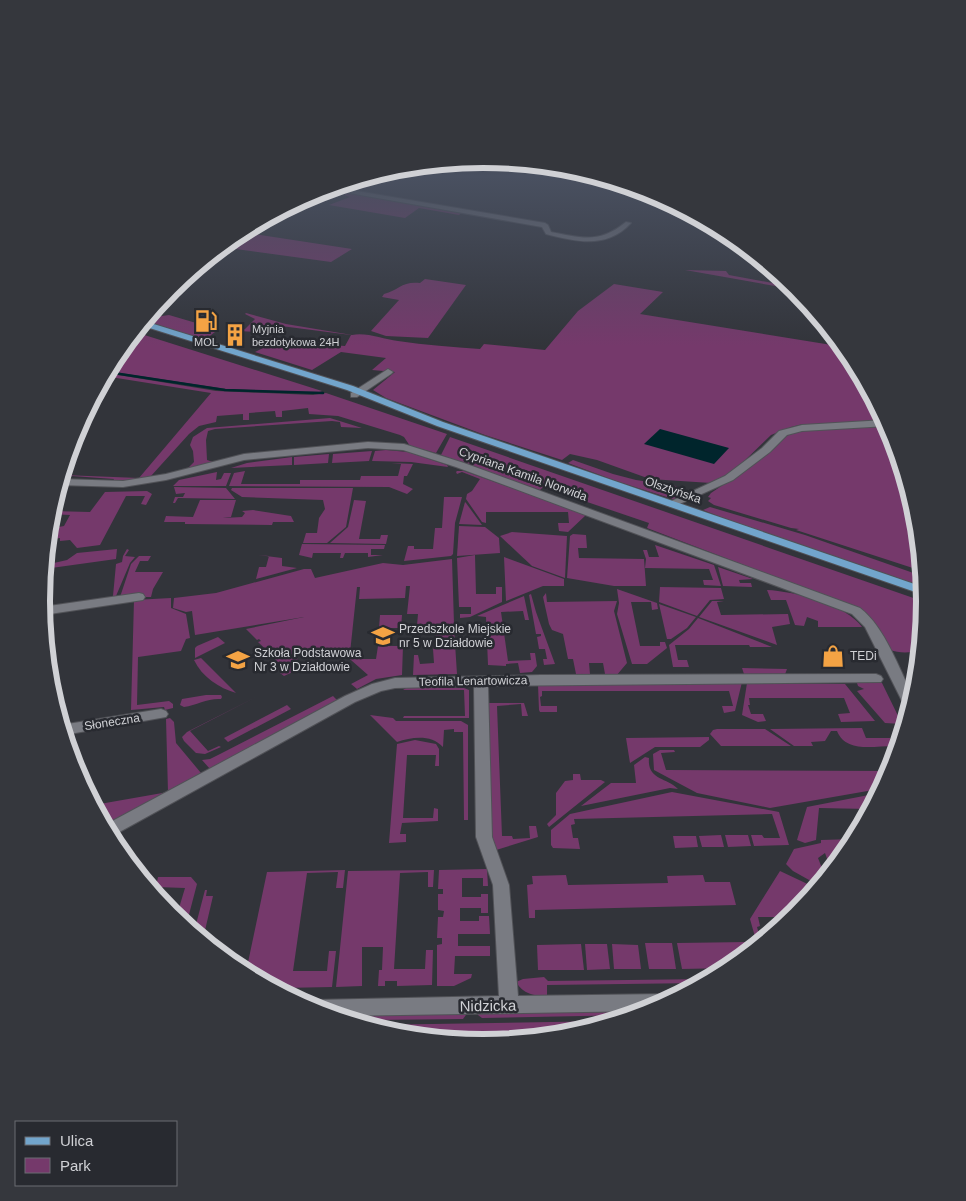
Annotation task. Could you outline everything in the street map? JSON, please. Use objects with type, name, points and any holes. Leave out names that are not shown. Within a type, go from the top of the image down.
[{"type":"main road","name":"Olsztyńska","points":[[148,326],[357,393],[916,588]]},
{"type":"main road","name":"Olsztyńska","points":[[145,329],[357,393]]},
{"type":"street","points":[[553,234],[595,241],[614,234]]},
{"type":"street","points":[[357,393],[388,372]]},
{"type":"street","points":[[671,504],[729,478],[766,450],[783,434],[802,428],[878,424]]},
{"type":"street","name":"Cypriana Kamila Norwida","points":[[67,482],[124,484],[166,477],[235,459],[273,453],[368,445],[404,447],[460,465],[856,612],[865,618],[871,626],[906,695]]},
{"type":"street","points":[[50,610],[139,597]]},
{"type":"street","name":"Teofila Lenartowicza","points":[[115,827],[350,700],[377,687],[395,682],[876,679]]},
{"type":"street","points":[[481,681],[484,837],[501,885],[506,976],[510,1006]]},
{"type":"street","name":"Słoneczna","points":[[70,729],[161,714]]},
{"type":"street","name":"Nidzicka","points":[[335,1008],[645,1002]]},
{"type":"green space","points":[[254,234],[352,249],[331,262],[231,248]]},
{"type":"green space","points":[[685,270],[726,271],[729,275],[778,284],[782,287]]},
{"type":"green space","points":[[425,279],[466,285],[428,338],[386,336],[371,331],[399,300],[382,297],[384,294],[409,283],[420,283]]},
{"type":"green space","points":[[614,284],[663,292],[640,314],[833,345],[858,384],[877,422],[825,425],[803,424],[791,427],[771,435],[733,472],[711,483],[650,479],[597,460],[570,454],[562,460],[485,435],[386,398],[373,390],[395,372],[372,370],[386,358],[341,352],[312,370],[255,352],[273,343],[303,346],[306,343],[345,346],[351,335],[273,325],[258,332],[239,331],[245,329],[255,319],[246,313],[286,324],[439,346],[480,349],[484,344],[545,350],[578,311]]},
{"type":"green space","points":[[169,315],[203,325],[198,328],[205,330],[213,328],[215,332],[203,341],[150,323],[155,317]]},
{"type":"green space","points":[[141,334],[322,391],[317,393],[226,389],[115,372]]},
{"type":"green space","points":[[114,374],[216,391],[313,395],[326,393],[447,434],[436,453],[410,446],[404,437],[400,435],[338,416],[309,414],[308,408],[282,411],[282,417],[276,417],[275,411],[249,413],[249,420],[243,420],[243,414],[217,416],[216,422],[199,426],[189,434],[151,476],[150,481],[112,483],[114,479],[72,476],[68,478],[69,475],[139,478],[211,393],[112,377]]},
{"type":"green space","points":[[330,418],[362,428],[341,427],[340,422],[332,421],[215,429],[208,431],[206,440],[207,460],[216,463],[185,471],[194,462],[193,451],[190,445],[193,437],[207,428]]},
{"type":"green space","points":[[878,425],[893,461],[901,488],[908,516],[915,569],[796,530],[799,529],[714,505],[708,501],[711,498],[708,497],[711,493],[754,464],[785,436],[806,430]]},
{"type":"green space","points":[[450,437],[916,599],[915,630],[912,630],[914,634],[913,652],[890,650],[873,621],[861,610],[647,528],[649,523],[543,487],[540,490],[441,455]]},
{"type":"green space","points":[[372,451],[369,461],[332,463],[333,454]]},
{"type":"green space","points":[[375,451],[408,452],[447,465],[448,467],[411,462],[372,461]]},
{"type":"green space","points":[[329,454],[328,463],[294,465],[294,457]]},
{"type":"green space","points":[[292,457],[292,465],[231,468],[247,463]]},
{"type":"green space","points":[[573,460],[636,480],[676,486],[683,490],[682,494],[676,500],[568,463]]},
{"type":"green space","points":[[391,463],[413,464],[407,476],[404,476],[403,484],[413,489],[407,494],[389,487],[229,486],[234,473],[245,471],[241,484],[300,484],[300,480],[360,480],[361,476],[398,476],[401,464]]},
{"type":"green space","points":[[457,471],[464,471],[586,515],[568,532],[559,531],[558,523],[569,523],[568,512],[486,512],[486,523],[482,522],[466,499],[467,494],[472,491],[480,479],[462,472],[457,474]]},
{"type":"green space","points":[[217,472],[216,480],[221,479],[224,473],[231,473],[226,486],[173,486],[179,480]]},
{"type":"green space","points":[[174,487],[226,488],[235,499],[178,498],[173,503],[175,497],[183,497],[185,493],[176,494]]},
{"type":"green space","points":[[232,488],[353,488],[346,527],[327,543],[303,543],[306,533],[317,533],[319,518],[325,509],[323,500],[242,497],[231,490]]},
{"type":"green space","points":[[147,491],[152,494],[146,505],[141,504],[145,496],[126,496],[100,545],[77,548],[70,540],[60,541],[60,538],[55,539],[56,527],[64,526],[70,515],[58,514],[59,511],[90,512],[105,492]]},
{"type":"green space","points":[[444,497],[462,497],[455,523],[453,554],[451,556],[404,561],[408,546],[414,546],[414,549],[433,549],[435,528],[442,528]]},
{"type":"green space","points":[[200,500],[236,500],[231,517],[223,518],[242,517],[245,513],[242,511],[253,510],[291,516],[294,522],[273,522],[272,525],[164,522],[166,516],[193,517]]},
{"type":"green space","points":[[354,500],[366,501],[359,539],[380,539],[381,535],[388,535],[386,544],[330,543],[348,527]]},
{"type":"green space","points":[[466,503],[482,525],[459,524]]},
{"type":"green space","points":[[710,507],[805,535],[915,574],[915,584],[746,527],[703,510]]},
{"type":"green space","points":[[459,526],[485,527],[499,538],[500,553],[457,556]]},
{"type":"green space","points":[[512,532],[567,536],[565,578],[532,566],[500,536]]},
{"type":"green space","points":[[573,534],[586,535],[587,548],[578,548],[579,558],[644,559],[646,586],[614,586],[567,578],[570,536]]},
{"type":"green space","points":[[302,544],[385,545],[384,549],[371,549],[371,555],[383,555],[368,557],[368,553],[345,553],[343,558],[340,558],[341,553],[313,553],[312,558],[299,555]]},
{"type":"green space","points":[[655,545],[714,565],[721,586],[704,585],[703,580],[713,580],[709,569],[645,568],[646,559],[643,550],[647,550],[649,557],[659,557]]},
{"type":"green space","points":[[117,549],[116,559],[51,568],[52,563],[67,560],[77,553]]},
{"type":"green space","points":[[127,549],[129,550],[125,556],[135,557],[130,563],[116,596],[103,599],[113,596],[116,564],[122,562]]},
{"type":"green space","points":[[475,555],[476,594],[496,594],[496,587],[502,587],[502,602],[470,617],[460,618],[460,614],[471,614],[471,607],[459,607],[457,558]]},
{"type":"green space","points":[[139,556],[151,556],[148,561],[140,561],[135,572],[163,572],[153,589],[151,597],[120,597],[131,564]]},
{"type":"green space","points":[[269,556],[282,558],[282,566],[297,568],[256,579],[259,567],[266,567]]},
{"type":"green space","points":[[504,557],[564,579],[564,586],[543,586],[506,601]]},
{"type":"green space","points":[[452,559],[454,624],[417,625],[418,614],[407,614],[410,586],[406,586],[405,598],[359,599],[360,587],[357,587],[350,653],[348,653],[354,659],[376,659],[378,646],[403,646],[402,675],[376,679],[357,689],[351,684],[368,675],[343,653],[328,659],[317,650],[309,653],[307,651],[295,656],[298,659],[291,663],[295,666],[301,663],[304,667],[284,676],[280,673],[284,670],[274,661],[276,659],[258,642],[261,641],[259,639],[257,640],[246,629],[304,617],[195,635],[192,611],[186,612],[173,608],[174,598],[216,593],[304,569],[311,569],[315,578],[383,563],[403,565]]},
{"type":"green space","points":[[718,567],[753,579],[739,580],[740,583],[751,583],[752,587],[723,586]]},
{"type":"green space","points":[[660,587],[721,588],[724,599],[710,600],[697,616],[659,602]]},
{"type":"green space","points":[[617,589],[657,603],[658,609],[652,610],[651,602],[631,602],[640,646],[660,646],[660,642],[665,642],[667,648],[647,664],[632,664],[617,614],[619,603]]},
{"type":"green space","points":[[767,590],[805,596],[832,606],[855,619],[862,627],[818,627],[818,621],[807,617],[804,626],[795,625],[786,600],[771,600]]},
{"type":"green space","points":[[546,593],[547,602],[617,601],[614,611],[627,663],[616,676],[601,676],[601,674],[605,674],[603,663],[589,663],[590,674],[595,674],[595,677],[574,677],[573,674],[576,674],[573,659],[568,659],[563,634],[552,630],[549,624],[543,597]]},
{"type":"green space","points":[[531,594],[555,664],[544,665],[543,659],[547,659],[545,649],[539,649],[537,637],[541,636],[541,634],[536,634],[529,595]]},
{"type":"green space","points":[[524,596],[529,620],[525,620],[523,611],[501,612],[508,661],[531,660],[530,653],[535,653],[537,666],[532,672],[520,673],[518,663],[506,664],[506,666],[488,665],[486,617],[477,616]]},
{"type":"green space","points":[[171,598],[171,608],[186,614],[190,638],[186,639],[181,651],[138,657],[137,705],[169,701],[173,704],[173,708],[165,710],[164,707],[131,710],[134,600]]},
{"type":"green space","points":[[712,601],[724,601],[717,602],[721,615],[788,614],[790,624],[772,627],[777,645],[699,617]]},
{"type":"green space","points":[[659,604],[696,617],[687,628],[671,639],[667,639]]},
{"type":"green space","points":[[380,615],[402,615],[401,628],[379,628]]},
{"type":"green space","points":[[698,618],[772,647],[750,647],[749,645],[675,645],[678,660],[687,660],[689,667],[673,667],[669,645],[689,629]]},
{"type":"green space","points":[[436,628],[454,628],[457,674],[413,675],[414,655],[418,655],[420,664],[434,663],[433,649],[435,648]]},
{"type":"green space","points":[[218,637],[225,643],[195,658],[195,648],[197,646]]},
{"type":"green space","points":[[201,658],[236,693],[217,685],[206,677],[194,660]]},
{"type":"green space","points":[[742,668],[787,669],[784,677],[745,677]]},
{"type":"green space","points":[[742,682],[735,711],[724,713],[722,706],[733,706],[729,691],[542,691],[542,696],[540,697],[541,706],[557,706],[557,712],[540,712],[539,710],[538,685]]},
{"type":"green space","points":[[747,683],[845,684],[875,721],[841,722],[838,714],[850,713],[844,698],[749,698],[750,705],[748,705],[751,714],[763,714],[766,721],[758,722],[742,715]]},
{"type":"green space","points":[[857,683],[882,683],[899,719],[898,724],[885,723],[857,691],[864,689],[858,686]]},
{"type":"green space","points":[[406,688],[464,688],[469,690],[469,718],[403,718],[404,716],[465,716],[464,690],[403,690]]},
{"type":"green space","points":[[262,694],[190,731],[208,751],[219,746],[221,747],[205,754],[196,753],[184,741],[182,737],[187,732]]},
{"type":"green space","points":[[206,695],[221,695],[222,697],[221,699],[184,707],[180,705],[182,699]]},
{"type":"green space","points":[[333,696],[338,701],[210,769],[202,760],[210,759]]},
{"type":"green space","points":[[488,703],[524,703],[528,716],[522,716],[521,704],[497,706],[502,836],[512,836],[513,839],[530,838],[529,826],[536,826],[538,837],[493,851],[491,843]]},
{"type":"green space","points":[[287,705],[291,709],[228,742],[224,738]]},
{"type":"green space","points":[[370,715],[393,718],[396,721],[461,721],[468,725],[468,820],[464,820],[463,732],[454,732],[454,729],[444,730],[443,747],[427,738],[415,738],[397,742]]},
{"type":"green space","points":[[170,718],[174,722],[176,743],[201,773],[168,792],[166,719]]},
{"type":"green space","points":[[862,728],[866,738],[890,738],[892,743],[891,746],[861,747],[847,743],[837,731],[831,731],[825,741],[811,742],[813,746],[794,746],[770,729]]},
{"type":"green space","points":[[765,729],[791,746],[721,746],[710,734],[713,730]]},
{"type":"green space","points":[[709,737],[709,740],[700,747],[655,747],[630,763],[626,738]]},
{"type":"green space","points":[[415,740],[436,744],[439,749],[439,766],[435,766],[436,755],[407,755],[403,818],[433,818],[434,808],[438,809],[438,821],[402,823],[400,834],[406,834],[406,842],[389,843],[397,744]]},
{"type":"green space","points":[[660,750],[674,750],[675,752],[661,753],[666,770],[881,771],[872,790],[770,808],[697,793],[654,770],[653,754]]},
{"type":"green space","points":[[645,757],[649,758],[649,765],[654,774],[678,789],[670,788],[581,806],[611,783],[636,783],[634,765]]},
{"type":"green space","points":[[573,774],[580,774],[581,780],[601,780],[605,782],[549,827],[547,824],[556,815],[556,793],[565,781],[573,780]]},
{"type":"green space","points":[[167,792],[112,823],[101,804]]},
{"type":"green space","points":[[672,792],[779,812],[789,845],[754,846],[751,835],[762,835],[764,838],[780,838],[772,814],[574,819],[575,824],[571,825],[573,838],[578,838],[580,849],[553,848],[551,845],[551,830],[570,814]]},
{"type":"green space","points":[[870,795],[862,809],[819,808],[816,840],[805,843],[797,840],[807,807]]},
{"type":"green space","points":[[721,835],[724,847],[702,847],[699,836]]},
{"type":"green space","points":[[725,835],[748,835],[751,846],[728,847]]},
{"type":"green space","points":[[673,836],[696,836],[698,847],[675,848]]},
{"type":"green space","points":[[844,839],[828,862],[825,853],[818,858],[822,870],[812,882],[793,871],[786,864],[794,849],[821,843],[821,840]]},
{"type":"green space","points":[[487,869],[488,886],[483,886],[483,878],[462,878],[462,897],[481,897],[481,894],[488,894],[488,913],[481,913],[481,908],[460,908],[460,921],[479,921],[479,916],[489,916],[490,934],[458,934],[458,946],[490,946],[490,956],[455,956],[454,974],[472,974],[471,978],[454,986],[437,986],[437,945],[442,944],[442,938],[437,938],[438,917],[443,917],[444,911],[438,910],[438,894],[443,894],[443,889],[438,889],[439,870]]},
{"type":"green space","points":[[345,870],[343,888],[336,888],[338,872],[307,873],[293,971],[327,971],[329,951],[336,951],[332,987],[289,988],[248,964],[267,872]]},
{"type":"green space","points":[[434,870],[433,887],[428,887],[428,872],[400,873],[394,969],[425,969],[426,950],[433,950],[432,985],[397,986],[397,981],[385,981],[385,986],[378,986],[379,970],[382,970],[383,947],[362,947],[362,986],[336,987],[348,871]]},
{"type":"green space","points":[[780,871],[810,885],[778,917],[758,917],[760,926],[757,927],[759,934],[755,937],[750,919]]},
{"type":"green space","points":[[566,875],[568,885],[668,883],[667,876],[703,875],[705,882],[730,882],[736,905],[535,910],[535,918],[529,918],[527,885],[533,884],[532,876]]},
{"type":"green space","points":[[158,877],[191,877],[197,884],[188,917],[179,909],[185,888],[158,887],[156,885]]},
{"type":"green space","points":[[205,890],[207,890],[206,896],[213,896],[205,932],[196,924]]},
{"type":"green space","points":[[645,943],[672,943],[676,969],[649,969]]},
{"type":"green space","points":[[677,943],[748,943],[711,968],[682,969]]},
{"type":"green space","points":[[581,944],[584,970],[538,970],[537,945]]},
{"type":"green space","points":[[585,944],[607,944],[610,969],[587,970]]},
{"type":"green space","points":[[612,944],[638,945],[641,969],[614,969]]},
{"type":"green space","points":[[544,977],[548,981],[692,979],[685,983],[547,985],[547,996],[538,996],[529,994],[519,986],[516,982],[523,979]]},
{"type":"green space","points":[[625,1010],[607,1016],[482,1018],[478,1015],[478,1012]]},
{"type":"green space","points":[[468,1012],[463,1019],[375,1020],[369,1017],[369,1013]]},
{"type":"green space","points":[[584,1021],[540,1030],[483,1034],[426,1030],[397,1025]]},
{"type":"water","points":[[660,429],[729,448],[714,464],[644,444]]},
{"type":"waterway","points":[[115,373],[225,390],[323,393]]},
{"type":"place","name":"MOL","points":[[206,321]]},
{"type":"place","name":"Myjnia bezdotykowa 24H","points":[[235,335]]},
{"type":"place","name":"Przedszkole Miejskie nr 5 w Działdowie","points":[[383,636]]},
{"type":"place","name":"TEDi","points":[[833,656]]},
{"type":"place","name":"Szkoła Podstawowa Nr 3 w Działdowie","points":[[238,660]]}]
